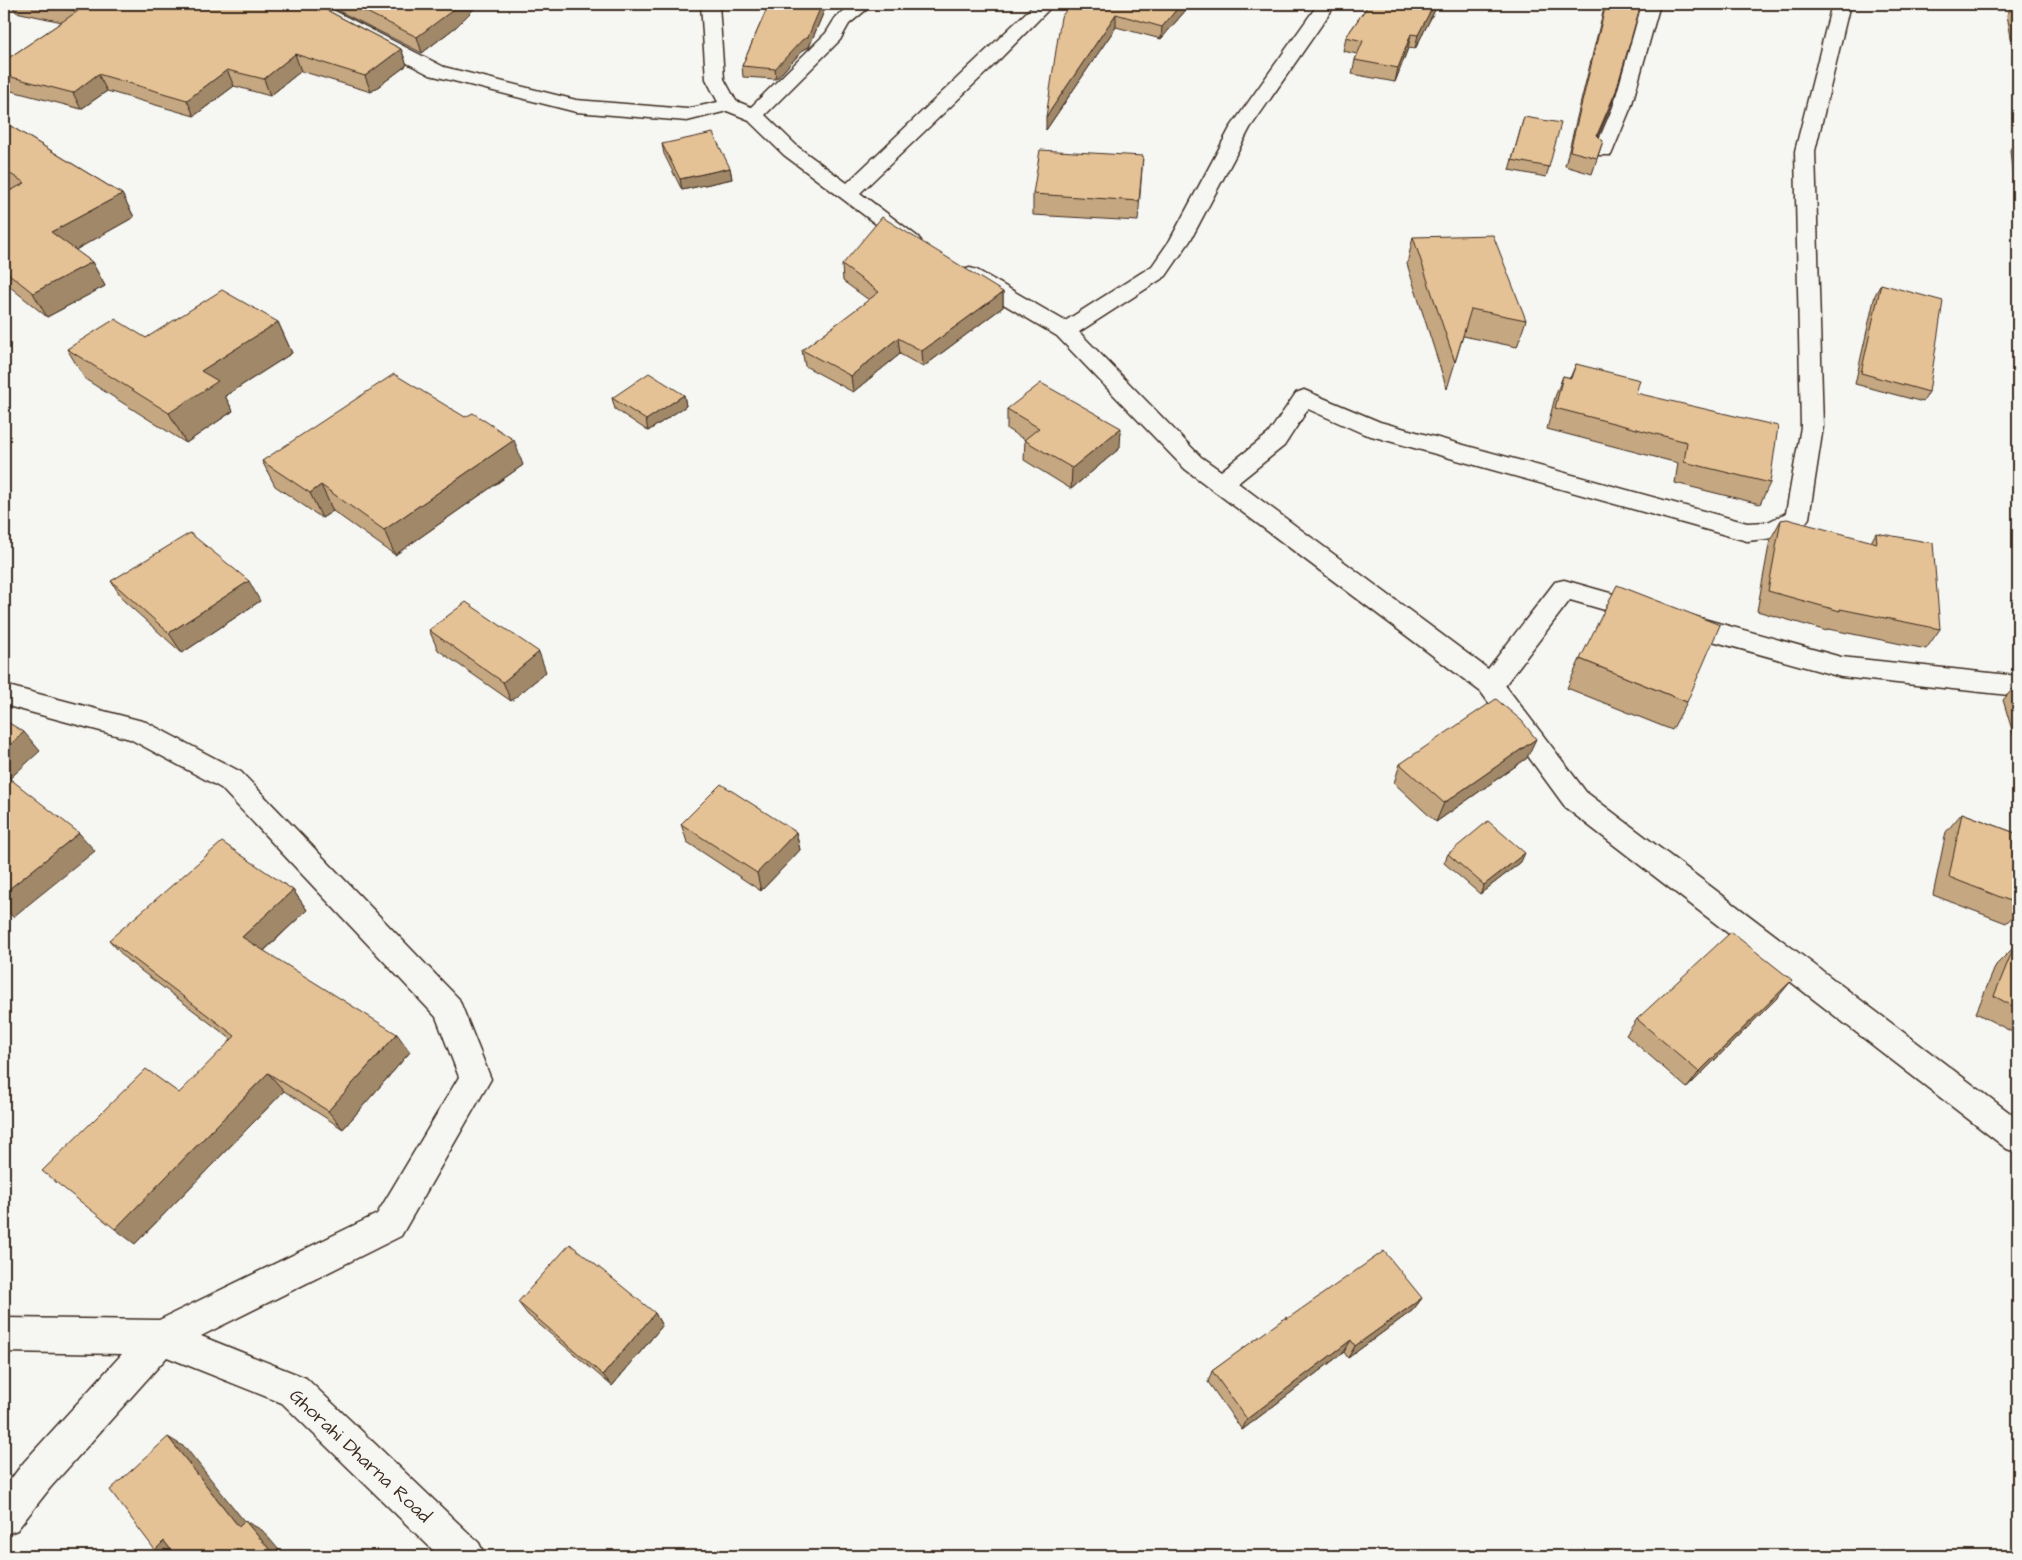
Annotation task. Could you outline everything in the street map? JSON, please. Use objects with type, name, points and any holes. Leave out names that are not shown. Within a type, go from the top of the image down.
[{"type":"street","points":[[308,4],[437,71],[576,106],[687,115],[729,105],[754,115],[791,151],[928,251]]},
{"type":"street","points":[[710,4],[715,78],[729,105]]},
{"type":"street","points":[[754,115],[834,36],[842,21],[864,4]]},
{"type":"street","points":[[848,193],[990,59],[1045,4]]},
{"type":"street","points":[[1065,331],[1159,271],[1180,241],[1240,128],[1327,4]]},
{"type":"street","points":[[1604,152],[1622,107],[1651,4]]},
{"type":"street","points":[[1222,482],[1276,440],[1304,398],[1372,428],[1747,532],[1772,530],[1797,518],[1812,427],[1805,151],[1840,4]]},
{"type":"street","points":[[954,266],[1065,331],[1193,463],[1222,482],[1490,685],[1576,800],[2018,1138]]},
{"type":"street","points":[[1490,685],[1564,589],[1841,667],[2018,686]]},
{"type":"street","points":[[4,695],[137,730],[231,780],[448,1009],[474,1079],[389,1225],[161,1337],[37,1474],[4,1516]]},
{"type":"street","points":[[4,1336],[161,1337]]},
{"type":"street","name":"Ghorahi Dharna Road","points":[[161,1337],[294,1390],[466,1556]]},
{"type":"building","points":[[43,4],[315,4],[401,49],[365,76],[295,54],[264,79],[227,70],[187,100],[98,74],[73,93],[4,75],[4,61],[78,11]]},
{"type":"building","points":[[350,4],[459,4],[417,37]]},
{"type":"building","points":[[769,4],[822,4],[808,37],[802,40],[775,69],[742,66]]},
{"type":"building","points":[[1071,4],[1181,4],[1162,27],[1116,14],[1046,117],[1061,17]]},
{"type":"building","points":[[1369,4],[1434,4],[1418,35],[1411,34],[1398,68],[1355,60],[1363,41],[1346,37]]},
{"type":"building","points":[[1606,4],[1641,4],[1616,91],[1597,135],[1603,141],[1597,158],[1570,151]]},
{"type":"building","points":[[2015,4],[2018,4],[2018,19]]},
{"type":"building","points":[[1524,117],[1561,123],[1549,167],[1512,160]]},
{"type":"building","points":[[4,122],[122,194],[51,232],[92,262],[33,293],[4,270],[4,194],[25,183],[4,170]]},
{"type":"building","points":[[713,133],[730,168],[680,179],[662,144]]},
{"type":"building","points":[[1040,150],[1143,156],[1139,201],[1033,194]]},
{"type":"building","points":[[882,217],[1003,292],[922,351],[898,338],[851,376],[802,350],[879,292],[842,265]]},
{"type":"building","points":[[1493,235],[1526,320],[1471,309],[1455,362],[1413,237]]},
{"type":"building","points":[[1881,284],[1943,301],[1929,392],[1861,373]]},
{"type":"building","points":[[222,290],[278,322],[201,371],[218,381],[169,413],[67,349],[115,319],[146,338]]},
{"type":"building","points":[[1576,364],[1640,380],[1636,393],[1778,426],[1770,483],[1684,462],[1687,442],[1555,408],[1563,376],[1571,378]]},
{"type":"building","points":[[649,373],[684,395],[646,420],[612,398]]},
{"type":"building","points":[[394,374],[465,417],[473,413],[514,440],[384,530],[321,485],[310,493],[262,461]]},
{"type":"building","points":[[1041,383],[1121,428],[1072,468],[1024,440],[1039,428],[1007,409]]},
{"type":"building","points":[[1787,519],[1877,543],[1876,533],[1933,543],[1940,629],[1840,609],[1840,611],[1768,591],[1781,520]]},
{"type":"building","points":[[190,533],[249,581],[169,633],[111,581]]},
{"type":"building","points":[[1617,585],[1720,625],[1687,702],[1580,659]]},
{"type":"building","points":[[466,602],[539,652],[503,682],[429,630]]},
{"type":"building","points":[[1496,699],[1522,721],[1536,739],[1444,803],[1400,764]]},
{"type":"building","points":[[4,720],[24,732],[4,750]]},
{"type":"building","points":[[4,774],[79,833],[4,893]]},
{"type":"building","points":[[721,784],[796,832],[757,873],[681,824]]},
{"type":"building","points":[[1962,813],[2018,834],[2018,904],[1949,877]]},
{"type":"building","points":[[1488,821],[1525,853],[1484,885],[1448,854]]},
{"type":"building","points":[[222,842],[293,890],[242,937],[397,1034],[328,1111],[268,1073],[115,1229],[42,1171],[146,1069],[179,1093],[235,1036],[109,940]]},
{"type":"building","points":[[1731,932],[1792,980],[1699,1072],[1637,1019]]},
{"type":"building","points":[[2014,947],[2018,950],[2018,1009],[1994,996]]},
{"type":"building","points":[[570,1244],[655,1313],[603,1375],[518,1302]]},
{"type":"building","points":[[1384,1251],[1422,1298],[1355,1346],[1351,1340],[1247,1419],[1212,1371],[1286,1317],[1287,1319]]},
{"type":"building","points":[[168,1437],[239,1527],[245,1521],[275,1556],[176,1556],[164,1541],[155,1550],[110,1490]]}]
